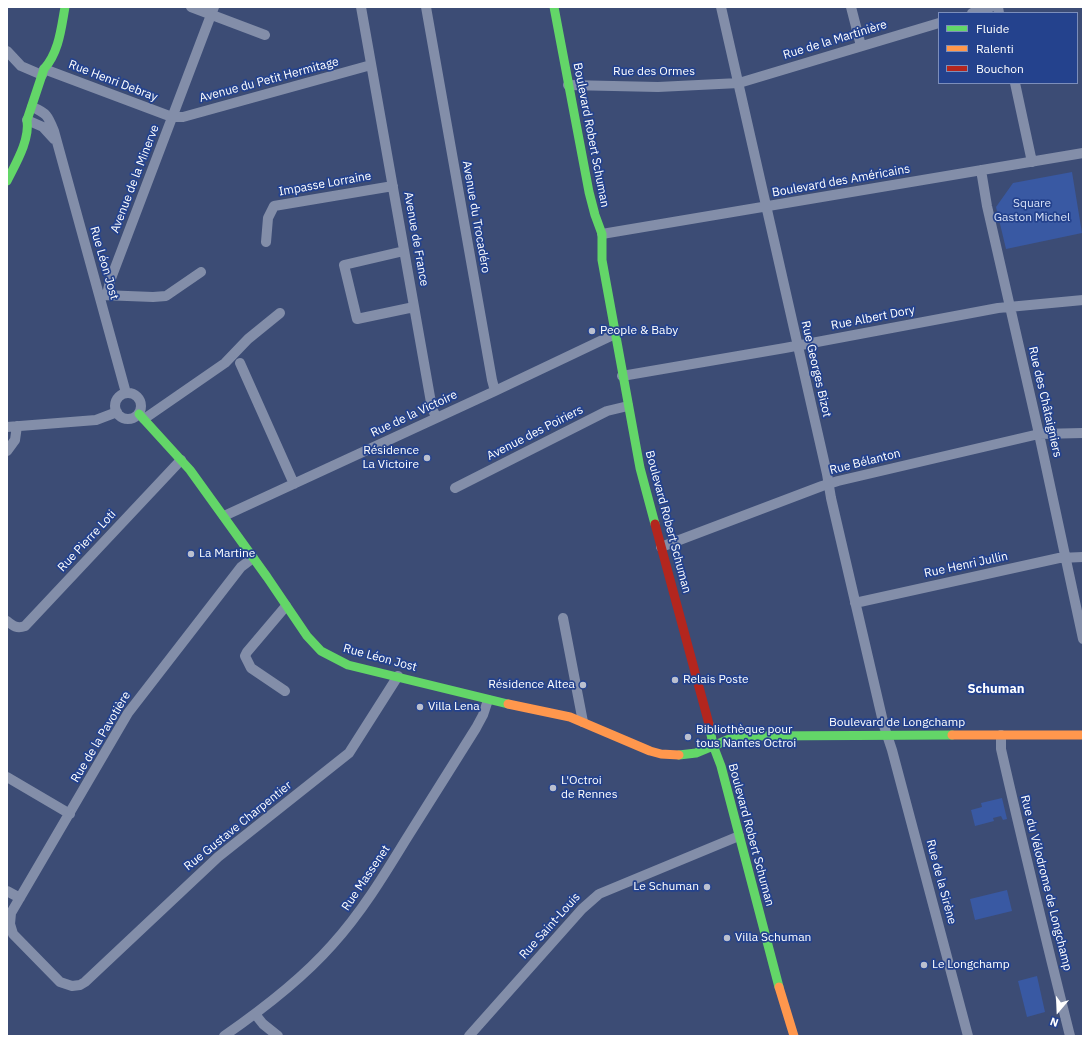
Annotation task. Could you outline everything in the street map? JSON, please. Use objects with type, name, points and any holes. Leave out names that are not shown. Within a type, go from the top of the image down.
[{"type":"main road","points":[[7,169],[21,125],[27,120],[43,72],[50,64],[58,40],[65,7]]},
{"type":"main road","name":"Boulevard Robert Schuman","points":[[554,7],[589,192],[602,234],[602,260],[614,334],[640,468],[714,745],[721,766],[777,980],[794,1036]]},
{"type":"main road","points":[[7,181],[27,132],[29,124],[27,120]]},
{"type":"main road","name":"Rue Léon Jost","points":[[141,416],[190,470],[267,576],[307,636],[321,650],[337,660],[348,665],[398,676],[488,700],[561,715],[583,722],[650,751],[661,754],[684,755],[714,745]]},
{"type":"main road","name":"Boulevard de Longchamp","points":[[714,745],[732,738],[759,736],[1083,735]]},
{"type":"street","points":[[191,7],[212,11],[265,35]]},
{"type":"street","name":"Avenue de France","points":[[361,7],[432,408],[436,417]]},
{"type":"street","name":"Avenue du Trocadéro","points":[[426,7],[490,372],[495,391]]},
{"type":"street","name":"Rue Georges Bizot","points":[[721,7],[887,736]]},
{"type":"street","points":[[851,7],[861,46]]},
{"type":"street","points":[[975,12],[991,7]]},
{"type":"street","name":"Avenue de la Minerve","points":[[104,295],[212,11]]},
{"type":"street","name":"Rue de la Martinière","points":[[739,82],[938,23]]},
{"type":"street","name":"Rue Henri Debray","points":[[7,51],[21,66],[43,72],[172,117]]},
{"type":"street","name":"Avenue du Petit Hermitage","points":[[172,117],[183,117],[371,65]]},
{"type":"street","name":"Rue des Ormes","points":[[568,85],[658,87],[739,82]]},
{"type":"street","points":[[1015,84],[1032,162]]},
{"type":"street","name":"Rue Léon Jost","points":[[32,106],[43,111],[48,116],[54,131],[104,295],[126,393]]},
{"type":"street","points":[[27,120],[43,127],[56,140]]},
{"type":"street","name":"Boulevard des Américains","points":[[602,234],[1083,153]]},
{"type":"street","name":"Rue des Châtaigniers","points":[[981,170],[987,206],[1039,434],[1083,639]]},
{"type":"street","name":"Impasse Lorraine","points":[[266,242],[268,218],[274,206],[393,186]]},
{"type":"street","points":[[404,251],[344,265],[357,320],[414,307]]},
{"type":"street","points":[[104,295],[153,297],[166,296],[202,272]]},
{"type":"street","name":"Rue Albert Dory","points":[[622,376],[798,346],[1010,306],[1083,300]]},
{"type":"street","points":[[141,416],[140,400],[133,394],[126,393],[121,395],[116,400],[115,405],[117,412],[121,417],[127,419],[141,416],[225,363],[248,339],[280,313]]},
{"type":"street","name":"Rue de la Victoire","points":[[224,516],[495,391],[614,334]]},
{"type":"street","points":[[240,363],[294,484]]},
{"type":"street","name":"Avenue des Poiriers","points":[[455,488],[607,411],[628,406]]},
{"type":"street","points":[[7,451],[15,440],[12,427],[96,420],[117,412]]},
{"type":"street","name":"Rue Bélanton","points":[[661,547],[829,484],[1039,434],[1083,433]]},
{"type":"street","name":"Rue Pierre Loti","points":[[7,621],[16,627],[21,628],[25,626],[181,460]]},
{"type":"street","name":"Rue Henri Jullin","points":[[856,603],[1066,557],[1083,557]]},
{"type":"street","name":"Rue de la Pavotière","points":[[24,946],[13,934],[10,924],[11,913],[132,707],[241,567],[253,558]]},
{"type":"street","points":[[284,691],[251,668],[245,656],[286,606]]},
{"type":"street","points":[[563,618],[583,722]]},
{"type":"street","name":"Rue Gustave Charpentier","points":[[24,946],[60,982],[72,986],[80,985],[218,857],[349,753],[398,676]]},
{"type":"street","name":"Rue Massenet","points":[[224,1036],[290,986],[332,945],[364,906],[476,728],[483,715],[488,700]]},
{"type":"street","name":"Rue du Vélodrome de Longchamp","points":[[1001,735],[1001,749],[1032,884],[1070,1036]]},
{"type":"street","name":"Rue de la Sirène","points":[[887,736],[968,1036]]},
{"type":"street","points":[[7,776],[70,814]]},
{"type":"street","name":"Rue Saint-Louis","points":[[469,1036],[582,909],[599,894],[739,836]]},
{"type":"street","points":[[7,890],[20,898]]},
{"type":"street","points":[[255,1014],[263,1024],[278,1036]]},
{"type":"green space","name":"Square Gaston Michel","points":[[1072,172],[1082,233],[1006,249],[996,207],[1013,183]]},
{"type":"green space","points":[[1002,798],[1007,819],[1003,820],[1001,816],[993,818],[994,821],[975,826],[971,810],[982,807],[981,803]]},
{"type":"green space","points":[[1007,890],[1012,911],[975,920],[970,899]]},
{"type":"green space","points":[[1037,976],[1045,1012],[1027,1017],[1018,981]]},
{"type":"traffic: fast","points":[[7,181],[24,143],[27,120],[44,69],[56,48],[61,32],[65,7]]},
{"type":"traffic: fast","points":[[554,7],[589,192],[602,234],[602,260],[640,468],[655,524]]},
{"type":"traffic: fast","points":[[139,414],[190,470],[267,577],[307,636],[321,651],[348,665],[508,704]]},
{"type":"traffic: fast","points":[[709,724],[713,745],[721,766],[779,987]]},
{"type":"traffic: fast","points":[[679,755],[696,753],[732,738],[759,736],[952,735]]},
{"type":"traffic: slow","points":[[508,704],[570,717],[650,751],[661,754],[679,755]]},
{"type":"traffic: slow","points":[[952,735],[1083,735]]},
{"type":"traffic: slow","points":[[779,987],[794,1036]]},
{"type":"traffic: jam","points":[[655,524],[709,724]]},
{"type":"place","name":"People & Baby","points":[[592,331]]},
{"type":"place","name":"Résidence La Victoire","points":[[427,458]]},
{"type":"place","name":"La Martine","points":[[191,554]]},
{"type":"place","name":"Relais Poste","points":[[675,680]]},
{"type":"place","name":"Résidence Altea","points":[[583,685]]},
{"type":"place","name":"Villa Lena","points":[[420,707]]},
{"type":"place","name":"Bibliothèque pour tous Nantes Octroi","points":[[688,737]]},
{"type":"place","name":"L'Octroi de Rennes","points":[[553,788]]},
{"type":"place","name":"Le Schuman","points":[[707,887]]},
{"type":"place","name":"Villa Schuman","points":[[727,938]]},
{"type":"place","name":"Le Longchamp","points":[[924,965]]},
{"type":"district","name":"Schuman","points":[[996,689]]}]
